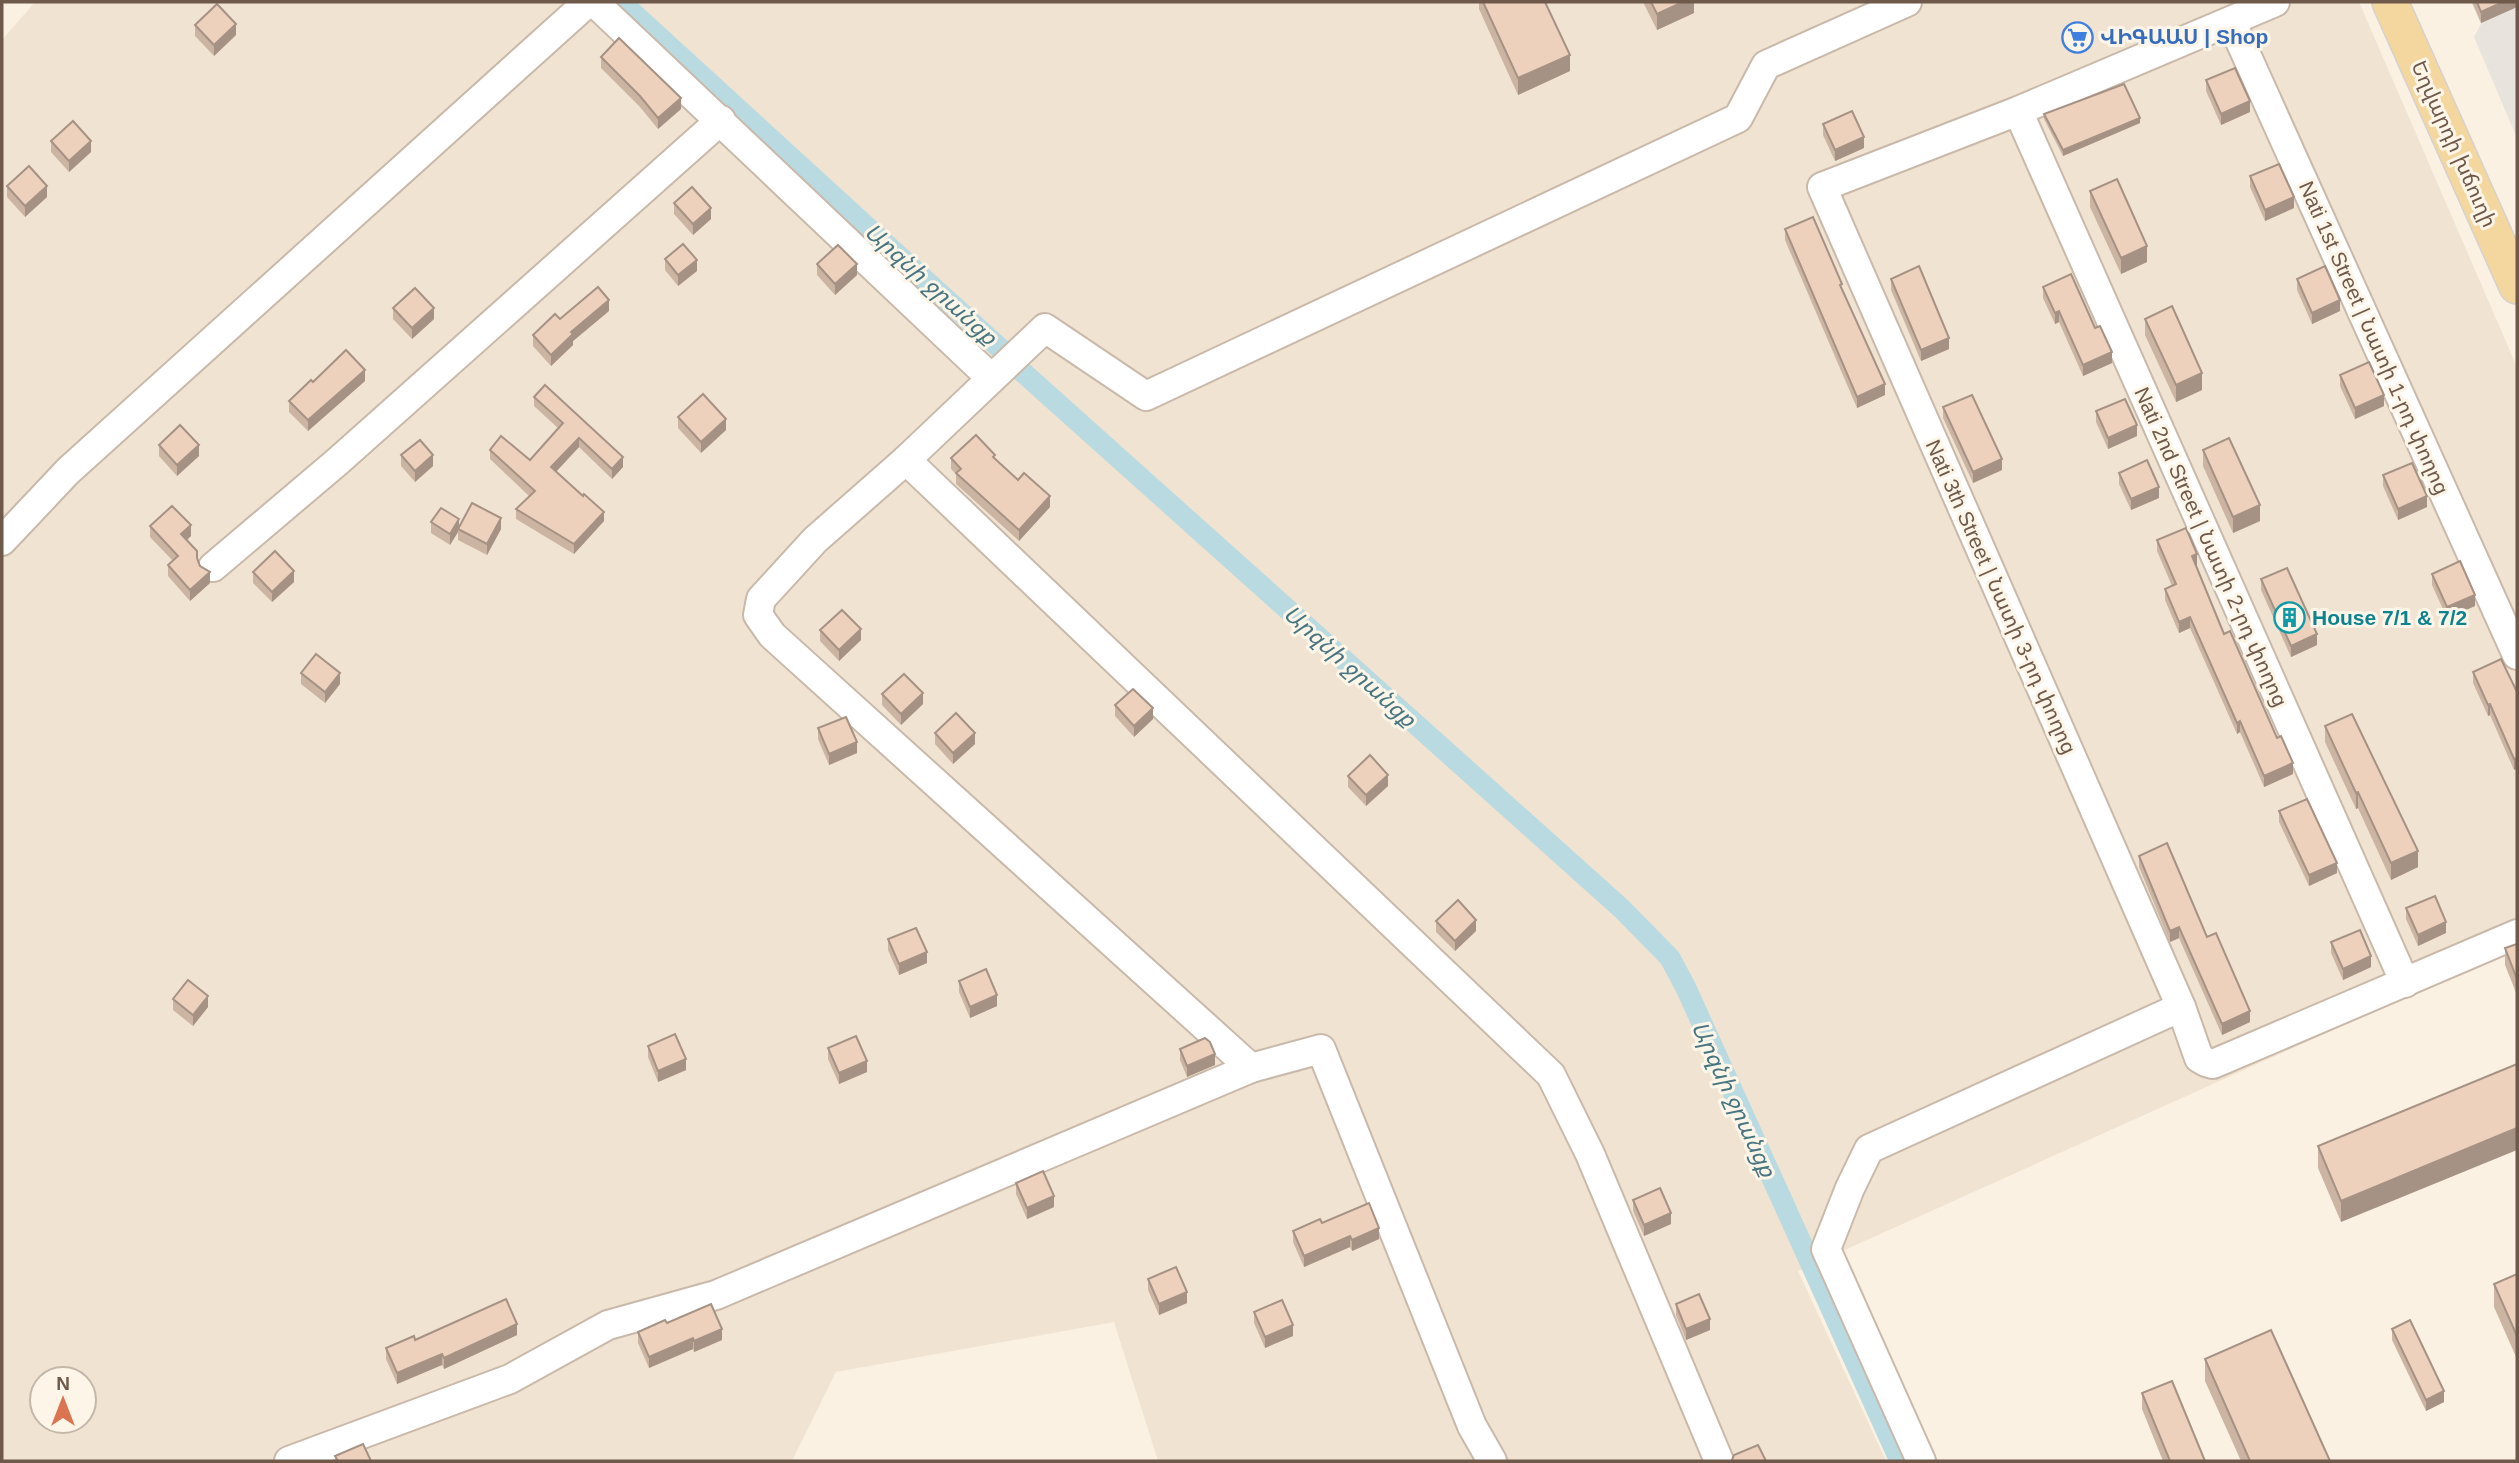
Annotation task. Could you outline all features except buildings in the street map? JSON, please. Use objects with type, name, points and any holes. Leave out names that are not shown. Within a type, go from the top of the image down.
[{"type":"main road","name":"Եղվարդի խճուղի","points":[[2390,2],[2517,286]]},
{"type":"street","points":[[2,541],[68,471],[588,2]]},
{"type":"street","points":[[594,2],[721,120],[1005,365]]},
{"type":"street","points":[[1251,1068],[772,635],[758,615],[761,599],[815,540],[906,460],[1045,328],[1146,397],[1738,118],[1766,65],[1907,2]]},
{"type":"street","points":[[2018,111],[2275,2]]},
{"type":"street","name":"Nati 1st Street | Նատի 1-րդ փողոց","points":[[2231,22],[2517,655]]},
{"type":"street","name":"Nati 3th Street | Նատի 3-րդ փողոց","points":[[2018,111],[1822,187],[2181,1007],[2199,1058],[2213,1064],[2517,934]]},
{"type":"street","name":"Nati 2nd Street | Նատի 2-րդ փողոց","points":[[2018,111],[2405,983]]},
{"type":"street","points":[[213,567],[337,462],[721,120]]},
{"type":"street","points":[[906,460],[1551,1075],[1590,1154],[1719,1461]]},
{"type":"street","points":[[1921,1461],[1826,1249],[1868,1149],[2181,1007]]},
{"type":"street","points":[[289,1461],[510,1379],[608,1325],[716,1295],[1251,1068],[1321,1049],[1472,1426],[1492,1461]]},
{"type":"shaded area","points":[[35,2],[2359,2],[2517,367],[2517,947],[1798,1271],[1886,1461],[1158,1461],[1114,1322],[836,1372],[792,1461],[2,1461],[2,40]]},
{"type":"shaded area","points":[[2471,2],[2517,2],[2517,138],[2474,37],[2481,24]]},
{"type":"waterway","name":"Արզնի ջրանցք","points":[[621,2],[1004,352],[1017,367],[1622,909],[1670,958],[1900,1461]]},
{"type":"place","name":"ՎԻԳԱԱՍ | Shop","points":[[2077,37]]},
{"type":"place","name":"House 7/1 & 7/2","points":[[2289,618]]}]
